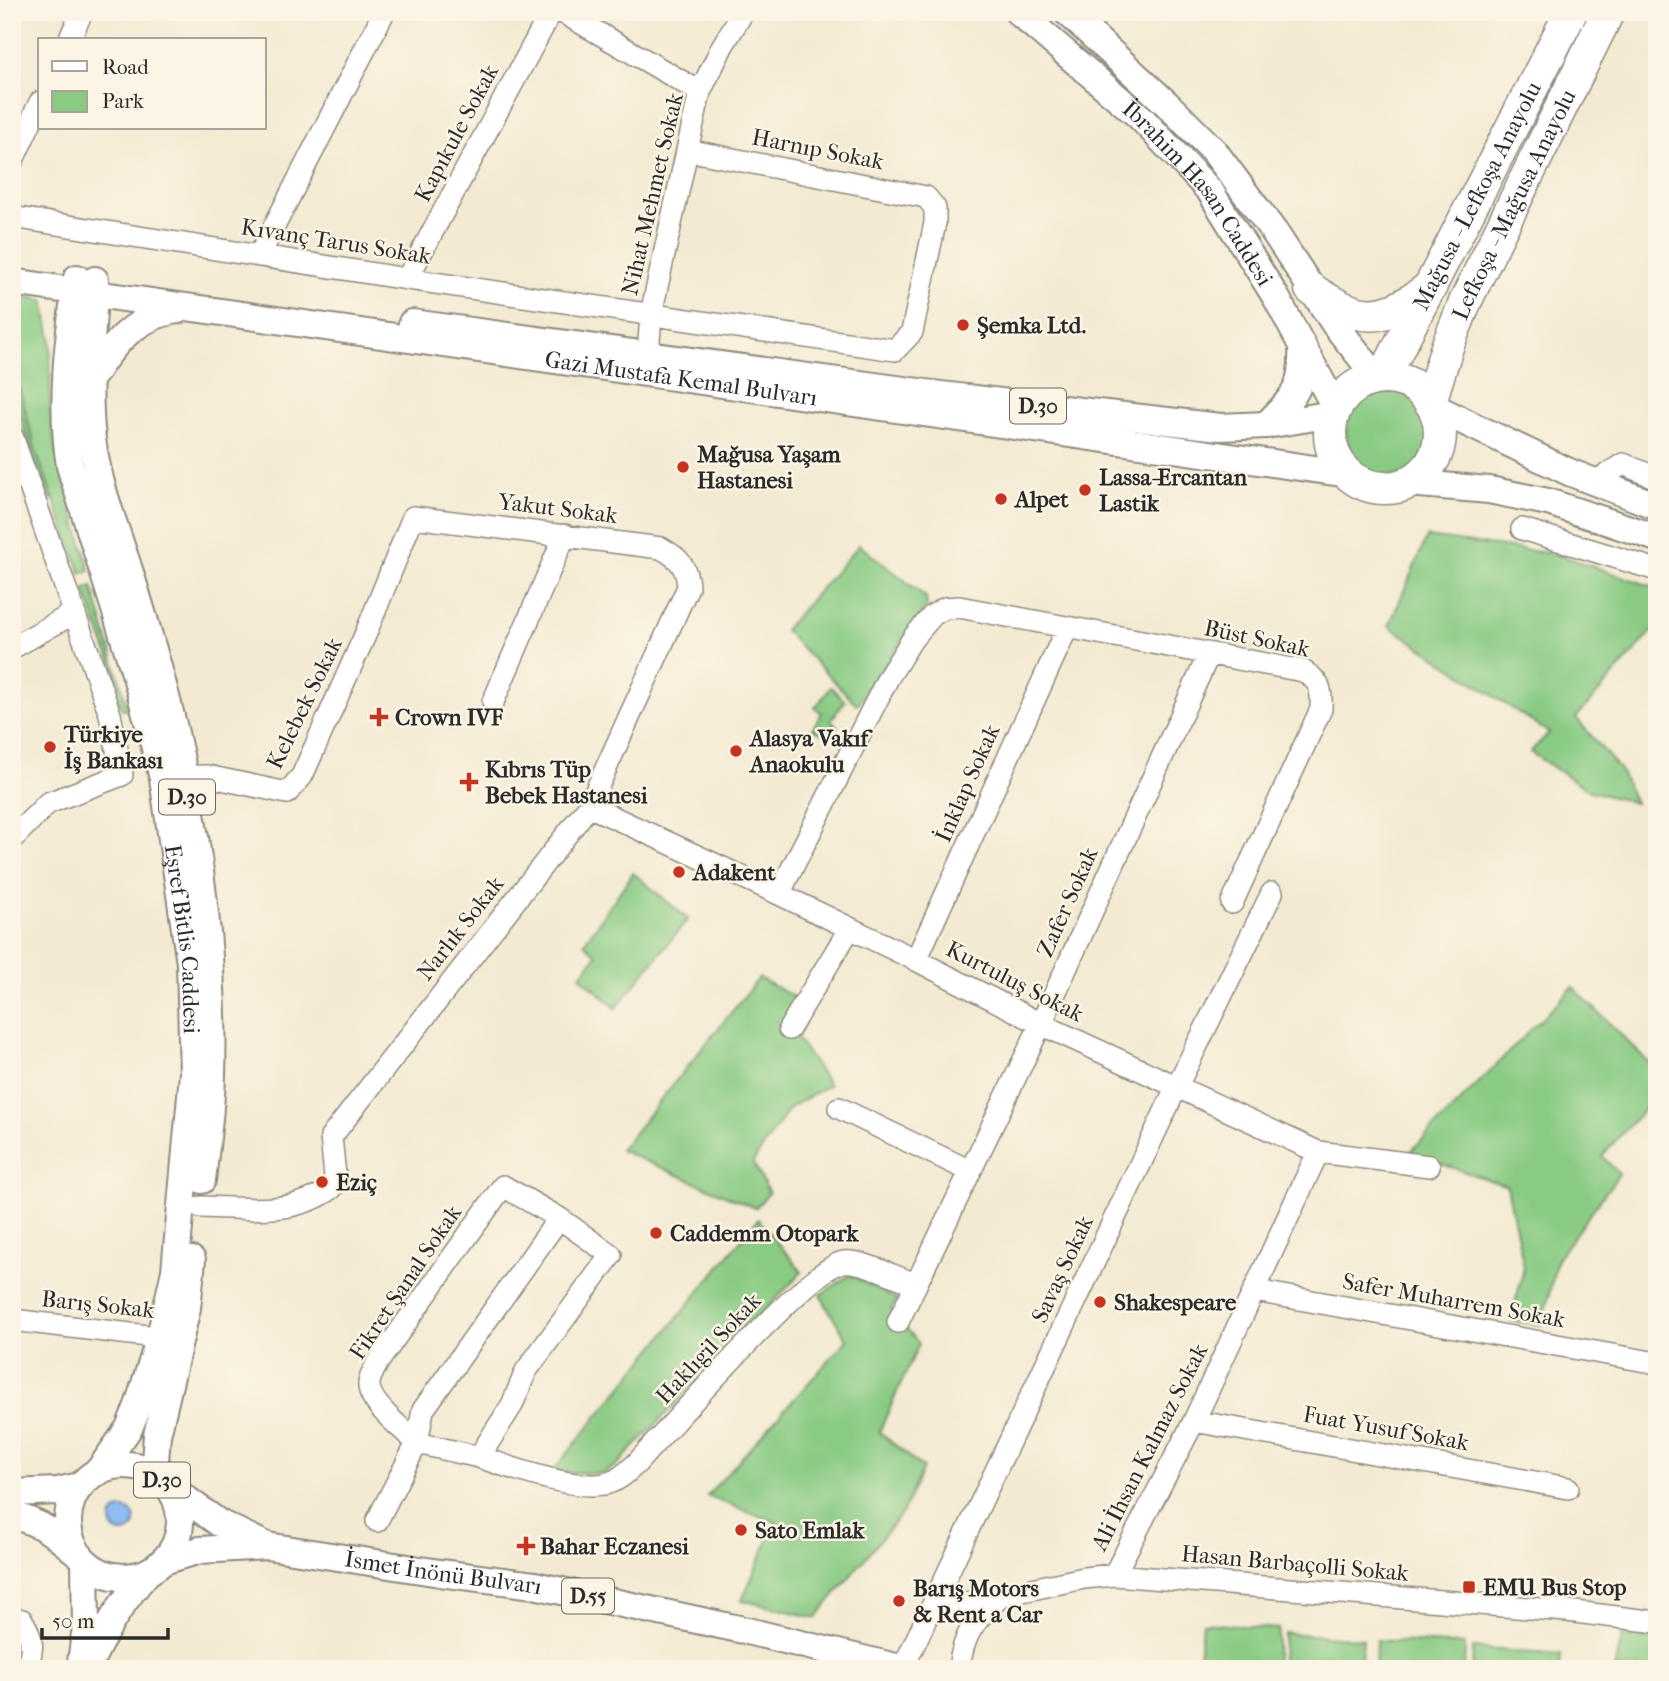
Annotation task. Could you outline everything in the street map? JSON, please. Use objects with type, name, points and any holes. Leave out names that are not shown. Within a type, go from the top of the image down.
[{"type":"highway","name":"Mağusa - Lefkoşa Anayolu","points":[[1380,378],[1433,284],[1571,12]]},
{"type":"highway","name":"Lefkoşa - Mağusa Anayolu","points":[[1432,404],[1447,347],[1466,300],[1608,12]]},
{"type":"highway","points":[[1311,289],[1335,306],[1352,313],[1380,315],[1408,304],[1433,284]]},
{"type":"highway","points":[[1349,474],[1340,465],[1330,440],[1335,411],[1346,394],[1361,384],[1380,378],[1401,380],[1418,389],[1432,404],[1440,424],[1440,442],[1434,459],[1423,473],[1408,483]]},
{"type":"highway","name":"D.30","points":[[1349,474],[1362,483],[1377,488],[1393,488],[1408,483]]},
{"type":"main road","name":"İbrahim Hasan Caddesi","points":[[1018,12],[1140,117],[1210,191],[1303,343],[1335,411]]},
{"type":"main road","name":"İbrahim Hasan Caddesi","points":[[1067,12],[1214,151],[1275,233],[1311,289],[1380,378]]},
{"type":"main road","name":"Gazi Mustafa Kemal Bulvarı","points":[[12,270],[190,309],[1349,474]]},
{"type":"main road","name":"Gazi Mustafa Kemal Bulvarı","points":[[12,282],[44,287],[85,286],[648,355],[941,395],[1220,427],[1266,425],[1335,411]]},
{"type":"main road","name":"Eşref Bitlis Caddesi","points":[[85,286],[79,375],[65,437],[70,466],[151,733],[173,777],[205,905],[212,1075],[200,1207],[187,1308],[169,1338],[130,1428],[89,1479]]},
{"type":"main road","points":[[44,287],[55,306],[79,375],[124,334],[146,319],[190,309]]},
{"type":"main road","points":[[1266,425],[1286,405],[1296,390],[1303,372],[1303,343]]},
{"type":"main road","name":"Eşref Bitlis Caddesi","points":[[79,375],[96,460],[158,670],[173,777],[190,963],[193,1074],[169,1338],[157,1435],[161,1480]]},
{"type":"main road","points":[[1432,404],[1569,472],[1657,506]]},
{"type":"main road","points":[[1408,483],[1489,490],[1548,502],[1657,538]]},
{"type":"main road","name":"D.30","points":[[81,1557],[69,1532],[68,1511],[72,1498],[89,1479],[112,1466],[127,1465],[141,1468],[161,1480],[178,1508],[179,1532],[173,1548],[156,1566]]},
{"type":"main road","points":[[12,1493],[58,1490],[89,1479]]},
{"type":"main road","name":"İsmet İnönü Bulvarı","points":[[161,1480],[219,1523],[267,1546]]},
{"type":"main road","points":[[12,1515],[32,1520],[51,1530],[99,1572],[115,1577],[132,1577],[156,1566]]},
{"type":"main road","name":"İsmet İnönü Bulvarı","points":[[156,1566],[200,1550],[267,1546],[534,1585],[739,1629],[904,1669]]},
{"type":"main road","points":[[80,1669],[86,1627],[81,1557]]},
{"type":"main road","points":[[87,1669],[104,1632],[124,1599],[156,1566]]},
{"type":"street","points":[[70,38],[82,12]]},
{"type":"street","points":[[259,256],[384,12]]},
{"type":"street","name":"Kapıkule Sokak","points":[[407,279],[551,12]]},
{"type":"street","points":[[562,12],[700,92]]},
{"type":"street","name":"Nihat Mehmet Sokak","points":[[648,355],[651,314],[700,92],[743,12]]},
{"type":"street","points":[[12,162],[38,106]]},
{"type":"street","name":"Harnıp Sokak","points":[[687,150],[926,197],[934,208]]},
{"type":"street","name":"Kıvanç Tarus Sokak","points":[[12,217],[407,279],[895,349],[912,332],[935,223],[934,208]]},
{"type":"street","points":[[12,839],[48,803],[122,775],[116,740],[97,676],[14,447]]},
{"type":"street","points":[[1595,482],[1623,464],[1657,478]]},
{"type":"street","name":"Kelebek Sokak","points":[[173,777],[207,776],[288,793],[295,786],[361,646],[413,517]]},
{"type":"street","name":"Yakut Sokak","points":[[413,517],[661,548],[677,557],[687,570]]},
{"type":"street","points":[[1522,529],[1657,570]]},
{"type":"street","points":[[493,702],[565,535]]},
{"type":"street","name":"Narlık Sokak","points":[[200,1207],[273,1208],[299,1205],[317,1199],[332,1188],[335,1176],[331,1137],[589,806],[688,587],[687,570]]},
{"type":"street","name":"Büst Sokak","points":[[779,894],[888,678],[933,615],[945,608],[959,607],[1303,671],[1316,678],[1322,690],[1321,709],[1233,901],[1256,924]]},
{"type":"street","points":[[12,648],[74,613]]},
{"type":"street","name":"İnklap Sokak","points":[[916,960],[1067,628]]},
{"type":"street","name":"Zafer Sokak","points":[[898,1322],[1041,1024],[1209,654]]},
{"type":"street","points":[[116,740],[151,733]]},
{"type":"street","name":"Kurtuluş Sokak","points":[[589,806],[850,928],[1041,1024],[1318,1153],[1429,1166]]},
{"type":"street","name":"Savaş Sokak","points":[[904,1669],[1176,1088],[1272,893]]},
{"type":"street","points":[[789,1029],[850,928]]},
{"type":"street","points":[[839,1108],[970,1171]]},
{"type":"street","name":"Ali İhsan Kalmaz Sokak","points":[[1114,1575],[1194,1421],[1318,1153]]},
{"type":"street","name":"Fikret Şanal Sokak","points":[[417,1443],[382,1410],[370,1391],[369,1381],[378,1362],[503,1186],[559,1218],[611,1255],[526,1371],[513,1405],[479,1457]]},
{"type":"street","points":[[377,1521],[417,1443],[423,1409],[559,1218]]},
{"type":"street","name":"Haklıgil Sokak","points":[[417,1443],[479,1457],[542,1478],[608,1484],[636,1463],[792,1297],[828,1268],[843,1261],[856,1263],[916,1284]]},
{"type":"street","name":"Safer Muharrem Sokak","points":[[1255,1291],[1651,1362]]},
{"type":"street","name":"Barış Sokak","points":[[12,1320],[169,1338]]},
{"type":"street","name":"Fuat Yusuf Sokak","points":[[1194,1421],[1568,1488]]},
{"type":"street","name":"Hasan Barbaçolli Sokak","points":[[932,1610],[1084,1578],[1114,1575],[1567,1612],[1657,1622]]},
{"type":"street","points":[[958,1669],[962,1646],[970,1629],[982,1613],[1000,1597]]},
{"type":"street","points":[[12,1618],[22,1620],[29,1633],[33,1650],[26,1669]]},
{"type":"green space","points":[[12,294],[44,300],[51,339],[50,411],[56,453],[90,570],[81,574],[36,452],[20,390],[12,377]]},
{"type":"green space","points":[[12,377],[20,390],[36,452],[54,500],[44,494],[12,391]]},
{"type":"green space","points":[[1389,390],[1406,393],[1420,402],[1429,416],[1432,433],[1429,450],[1420,464],[1406,473],[1389,476],[1372,473],[1358,464],[1349,450],[1346,433],[1349,416],[1358,402],[1372,393]]},
{"type":"green space","points":[[1427,537],[1556,554],[1657,588],[1657,626],[1576,718],[1620,770],[1635,803],[1590,791],[1530,752],[1549,733],[1389,626]]},
{"type":"green space","points":[[859,545],[926,597],[927,606],[857,705],[784,630]]},
{"type":"green space","points":[[92,586],[128,709],[122,709],[111,684],[115,673],[84,590]]},
{"type":"green space","points":[[831,687],[845,701],[831,720],[837,726],[830,737],[812,729],[822,713],[815,708]]},
{"type":"green space","points":[[633,873],[688,919],[616,1008],[580,976],[597,955],[584,943]]},
{"type":"green space","points":[[759,978],[794,997],[792,1009],[804,1024],[797,1038],[829,1085],[790,1108],[753,1162],[769,1193],[755,1208],[620,1150]]},
{"type":"green space","points":[[1573,987],[1657,1071],[1657,1094],[1602,1156],[1619,1174],[1557,1259],[1542,1325],[1511,1321],[1524,1267],[1507,1186],[1409,1153]]},
{"type":"green space","points":[[758,1219],[802,1272],[617,1465],[602,1474],[553,1471]]},
{"type":"green space","points":[[850,1275],[898,1300],[891,1309],[919,1344],[879,1432],[923,1468],[903,1512],[816,1618],[742,1600],[776,1522],[707,1496],[847,1340],[820,1295]]},
{"type":"green space","points":[[1202,1623],[1278,1629],[1275,1669],[1198,1669]]},
{"type":"green space","points":[[1284,1633],[1363,1639],[1360,1669],[1281,1669]]},
{"type":"green space","points":[[1622,1636],[1657,1639],[1657,1669],[1615,1669]]},
{"type":"green space","points":[[1376,1640],[1465,1645],[1464,1669],[1375,1669]]},
{"type":"green space","points":[[1473,1648],[1561,1655],[1560,1669],[1472,1669]]},
{"type":"water","points":[[123,1509],[132,1512],[135,1521],[132,1530],[123,1533],[114,1530],[111,1521],[114,1512]]},
{"type":"place","name":"Şemka Ltd.","points":[[963,325]]},
{"type":"place","name":"Mağusa Yaşam Hastanesi","points":[[683,467]]},
{"type":"place","name":"Lassa-Ercantan Lastik","points":[[1085,490]]},
{"type":"place","name":"Alpet","points":[[1001,499]]},
{"type":"place","name":"Crown IVF","points":[[379,717]]},
{"type":"place","name":"Türkiye İş Bankası","points":[[50,747]]},
{"type":"place","name":"Alasya Vakıf Anaokulu","points":[[736,751]]},
{"type":"place","name":"Kıbrıs Tüp Bebek Hastanesi","points":[[469,782]]},
{"type":"place","name":"Adakent","points":[[679,872]]},
{"type":"place","name":"Eziç","points":[[322,1182]]},
{"type":"place","name":"Caddemm Otopark","points":[[656,1233]]},
{"type":"place","name":"Shakespeare","points":[[1100,1302]]},
{"type":"place","name":"Sato Emlak","points":[[741,1530]]},
{"type":"place","name":"Bahar Eczanesi","points":[[526,1546]]},
{"type":"place","name":"EMU Bus Stop","points":[[1469,1587]]},
{"type":"place","name":"Barış Motors & Rent a Car","points":[[899,1601]]}]
